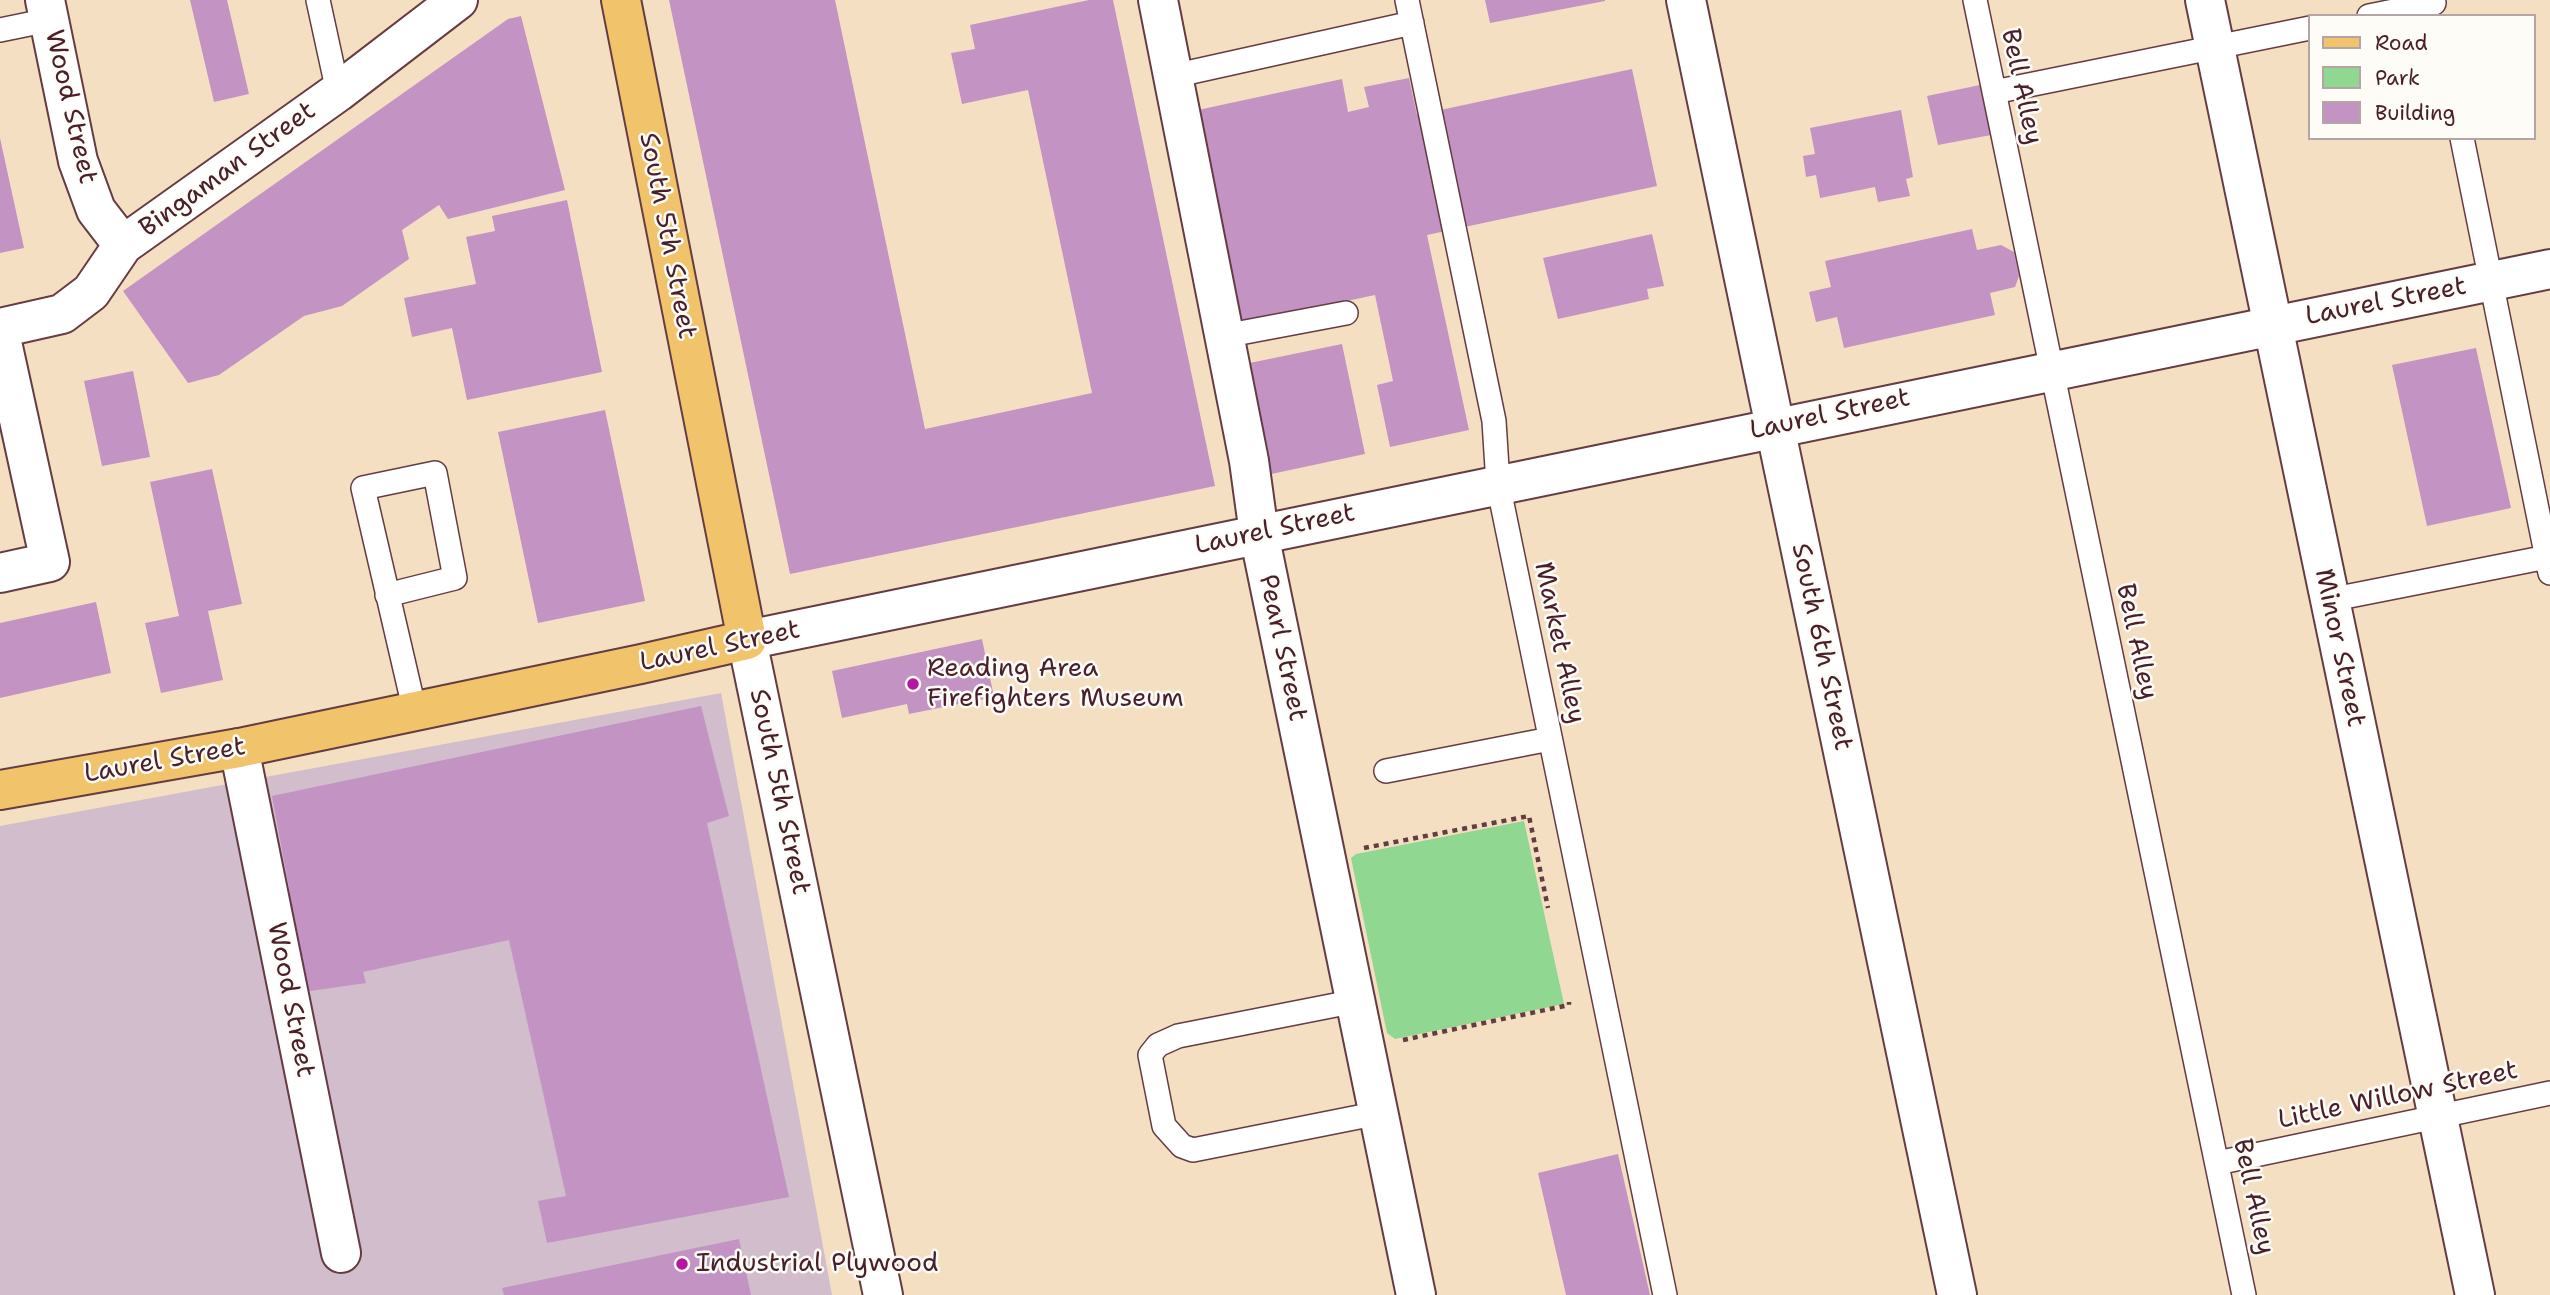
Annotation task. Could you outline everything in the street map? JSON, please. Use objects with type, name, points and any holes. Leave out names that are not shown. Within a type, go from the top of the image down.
[{"type":"main road","name":"South 5th Street","points":[[621,0],[747,640]]},
{"type":"main road","name":"Laurel Street","points":[[0,790],[239,748],[747,640]]},
{"type":"street","name":"Bingaman Street","points":[[0,573],[50,562],[0,330],[62,314],[91,292],[123,245],[338,92],[458,0]]},
{"type":"street","name":"Pearl Street","points":[[1158,0],[1249,461],[1259,534],[1416,1295]]},
{"type":"street","name":"South 6th Street","points":[[1686,0],[1957,1295]]},
{"type":"street","name":"Minor Street","points":[[2205,0],[2475,1295]]},
{"type":"street","name":"Wood Street","points":[[47,10],[78,160],[96,210],[123,245]]},
{"type":"street","name":"Laurel Street","points":[[747,640],[2550,269]]},
{"type":"street","name":"South 5th Street","points":[[747,640],[883,1295]]},
{"type":"street","name":"Wood Street","points":[[239,748],[341,1253]]},
{"type":"lane","points":[[318,0],[338,92]]},
{"type":"lane","name":"Market Alley","points":[[1407,0],[1494,421],[1498,484],[1665,1295]]},
{"type":"lane","name":"Bell Alley","points":[[1975,0],[2245,1295]]},
{"type":"lane","points":[[2382,14],[2435,6]]},
{"type":"lane","points":[[0,30],[47,10]]},
{"type":"lane","points":[[1173,76],[1412,23]]},
{"type":"lane","points":[[1994,92],[2308,28]]},
{"type":"lane","points":[[2329,600],[2548,565],[2462,140]]},
{"type":"lane","points":[[1224,336],[1346,313]]},
{"type":"lane","points":[[387,594],[455,578],[435,473],[363,488],[387,594],[415,712]]},
{"type":"lane","points":[[1386,771],[1550,739]]},
{"type":"lane","points":[[1356,1002],[1178,1036],[1158,1045],[1150,1055],[1164,1126],[1182,1146],[1193,1150],[1379,1113]]},
{"type":"lane","name":"Little Willow Street","points":[[2217,1163],[2550,1093]]},
{"type":"path","points":[[1325,855],[1529,816],[1549,911]]},
{"type":"path","points":[[1365,1048],[1569,1005],[1567,992]]},
{"type":"shaded area","points":[[721,693],[832,1295],[0,1295],[0,826]]},
{"type":"green space","points":[[1524,821],[1564,1004],[1395,1039],[1387,1033],[1351,858],[1356,854]]},
{"type":"building","points":[[190,0],[227,0],[249,94],[214,102]]},
{"type":"building","points":[[669,0],[835,0],[925,429],[1092,393],[1028,90],[962,104],[951,53],[975,49],[970,25],[1089,0],[1113,0],[1215,486],[790,574]]},
{"type":"building","points":[[1485,0],[1605,0],[1605,1],[1490,23]]},
{"type":"building","points":[[521,16],[565,190],[448,219],[439,205],[402,230],[409,259],[342,306],[304,316],[219,375],[188,383],[123,291],[508,19]]},
{"type":"building","points":[[1632,69],[1657,186],[1427,235],[1469,430],[1390,447],[1377,385],[1393,381],[1375,295],[1229,326],[1184,113],[1342,79],[1348,112],[1369,107],[1364,87],[1409,78],[1417,115]]},
{"type":"building","points":[[1980,85],[1991,135],[1938,145],[1927,96]]},
{"type":"building","points":[[1901,110],[1913,177],[1906,179],[1910,196],[1878,202],[1875,187],[1820,198],[1816,175],[1806,177],[1803,156],[1815,154],[1810,128]]},
{"type":"building","points":[[0,138],[24,248],[0,253]]},
{"type":"building","points":[[567,200],[602,372],[467,400],[452,328],[412,337],[404,298],[476,284],[466,237],[495,231],[492,216]]},
{"type":"building","points":[[1972,229],[1977,250],[2001,245],[2014,252],[2019,276],[2015,287],[1990,293],[1995,315],[1844,348],[1837,317],[1816,322],[1809,292],[1831,287],[1825,261]]},
{"type":"building","points":[[1652,234],[1664,286],[1647,289],[1649,299],[1558,319],[1543,258]]},
{"type":"building","points":[[1342,344],[1365,454],[1262,476],[1240,365]]},
{"type":"building","points":[[2476,348],[2511,508],[2427,526],[2392,365]]},
{"type":"building","points":[[133,371],[150,457],[102,466],[84,381]]},
{"type":"building","points":[[605,410],[645,601],[538,623],[498,432]]},
{"type":"building","points":[[212,469],[242,604],[208,611],[223,680],[161,693],[145,623],[179,616],[150,482]]},
{"type":"building","points":[[96,602],[111,673],[0,698],[0,623]]},
{"type":"building","name":"Reading Area Firefighters Museum","points":[[982,639],[994,697],[909,714],[907,704],[842,718],[832,671]]},
{"type":"building","points":[[701,706],[729,816],[707,823],[789,1197],[547,1243],[538,1201],[566,1196],[509,940],[363,972],[366,983],[303,992],[289,888],[272,796]]},
{"type":"building","points":[[1618,1154],[1650,1295],[1566,1295],[1538,1173]]},
{"type":"building","name":"Industrial Plywood","points":[[739,1239],[751,1295],[504,1295],[502,1288]]},
{"type":"place","name":"Reading Area Firefighters Museum","points":[[913,684]]},
{"type":"place","name":"Industrial Plywood","points":[[682,1264]]}]
